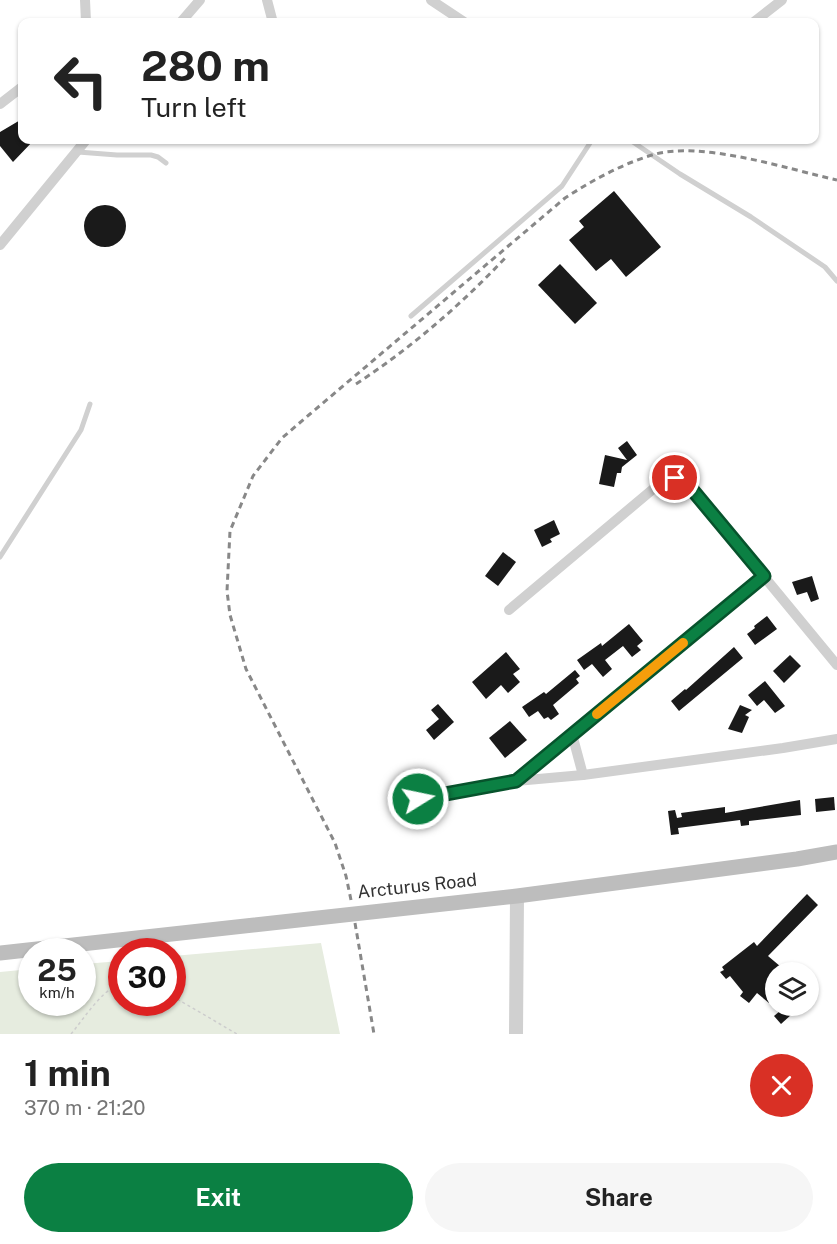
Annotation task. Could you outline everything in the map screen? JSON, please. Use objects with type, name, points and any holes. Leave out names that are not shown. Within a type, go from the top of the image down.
[{"type":"main road","name":"Arcturus Road","points":[[0,953],[517,896],[837,852]]},
{"type":"street","points":[[86,0],[86,18]]},
{"type":"street","points":[[184,18],[200,0]]},
{"type":"street","points":[[267,0],[272,18]]},
{"type":"street","points":[[431,0],[458,18]]},
{"type":"street","points":[[759,18],[782,0]]},
{"type":"street","points":[[0,104],[18,90]]},
{"type":"street","points":[[0,245],[83,144]]},
{"type":"street","points":[[509,610],[665,479],[680,480],[690,487],[837,665]]},
{"type":"street","points":[[516,781],[764,576]]},
{"type":"street","points":[[572,734],[583,775]]},
{"type":"street","points":[[418,799],[516,781],[583,775],[837,739]]},
{"type":"street","points":[[516,1034],[517,896]]},
{"type":"lane","points":[[411,316],[562,186],[589,144]]},
{"type":"lane","points":[[636,144],[825,267],[837,281]]},
{"type":"lane","points":[[76,152],[117,155],[151,154],[166,163]]},
{"type":"lane","points":[[0,557],[81,430],[90,404]]},
{"type":"path","points":[[71,1034],[108,991]]},
{"type":"path","points":[[186,1004],[237,1034]]},
{"type":"shaded area","points":[[321,943],[340,1034],[0,1034],[0,972],[18,970],[18,1016],[96,1016],[96,963],[108,962],[108,1016],[186,1016],[186,955]]},
{"type":"building","points":[[18,121],[18,144],[30,144],[13,162],[0,146],[0,132]]},
{"type":"building","points":[[614,191],[661,247],[626,277],[611,259],[596,271],[569,240],[584,227],[579,221]]},
{"type":"building","points":[[105,205],[120,211],[126,226],[120,241],[105,247],[90,241],[84,226],[90,211]]},
{"type":"building","points":[[560,264],[597,303],[575,324],[538,285]]},
{"type":"building","points":[[627,441],[637,455],[622,467],[621,473],[617,473],[614,487],[599,484],[605,455],[627,460],[618,448]]},
{"type":"building","points":[[554,520],[560,534],[550,539],[552,542],[542,547],[534,530]]},
{"type":"building","points":[[503,552],[516,562],[498,586],[485,576]]},
{"type":"building","points":[[812,576],[819,599],[811,602],[807,592],[797,595],[792,582]]},
{"type":"building","points":[[767,616],[777,629],[755,645],[747,634]]},
{"type":"building","points":[[629,624],[643,641],[637,646],[641,650],[632,657],[623,646],[605,660],[612,669],[603,677],[592,664],[584,670],[577,660],[601,643],[602,646]]},
{"type":"building","points":[[734,647],[743,658],[679,711],[671,701]]},
{"type":"building","points":[[506,652],[520,669],[513,674],[520,682],[508,693],[501,685],[486,699],[472,682]]},
{"type":"building","points":[[790,655],[801,666],[784,683],[773,671]]},
{"type":"building","points":[[575,670],[580,676],[576,679],[579,683],[553,705],[559,714],[551,720],[548,717],[544,719],[538,711],[529,717],[522,707],[544,692],[546,694]]},
{"type":"building","points":[[765,681],[785,706],[775,713],[764,700],[757,706],[748,695]]},
{"type":"building","points":[[438,704],[454,722],[434,740],[426,730],[439,719],[431,710]]},
{"type":"building","points":[[740,705],[752,710],[745,715],[749,717],[742,733],[728,729]]},
{"type":"building","points":[[510,721],[527,740],[505,758],[489,738]]},
{"type":"building","points":[[834,797],[835,810],[816,812],[815,799]]},
{"type":"building","points":[[800,800],[801,815],[749,821],[749,825],[741,826],[740,820],[678,828],[679,834],[671,835],[668,811],[675,810],[677,818],[682,817],[681,813],[725,807],[725,813]]},
{"type":"building","points":[[807,894],[818,905],[768,956],[775,962],[765,962],[765,1000],[757,993],[749,1003],[740,996],[743,992],[730,976],[726,979],[720,972],[724,970],[722,967],[754,942],[757,946]]},
{"type":"building","points":[[774,1016],[790,1016],[781,1024]]},
{"type":"railway","points":[[351,900],[335,843],[246,669],[230,615],[227,591],[230,531],[253,476],[282,438],[310,414],[565,198],[607,174],[652,155],[672,151],[695,151],[719,153],[769,163],[837,180]]},
{"type":"railway","points":[[356,384],[396,356],[435,324],[507,256]]},
{"type":"railway","points":[[355,923],[374,1034]]},
{"type":"slow traffic","points":[[597,714],[683,643]]},
{"type":"route","points":[[418,799],[516,781],[764,576],[690,487],[675,478]]}]
